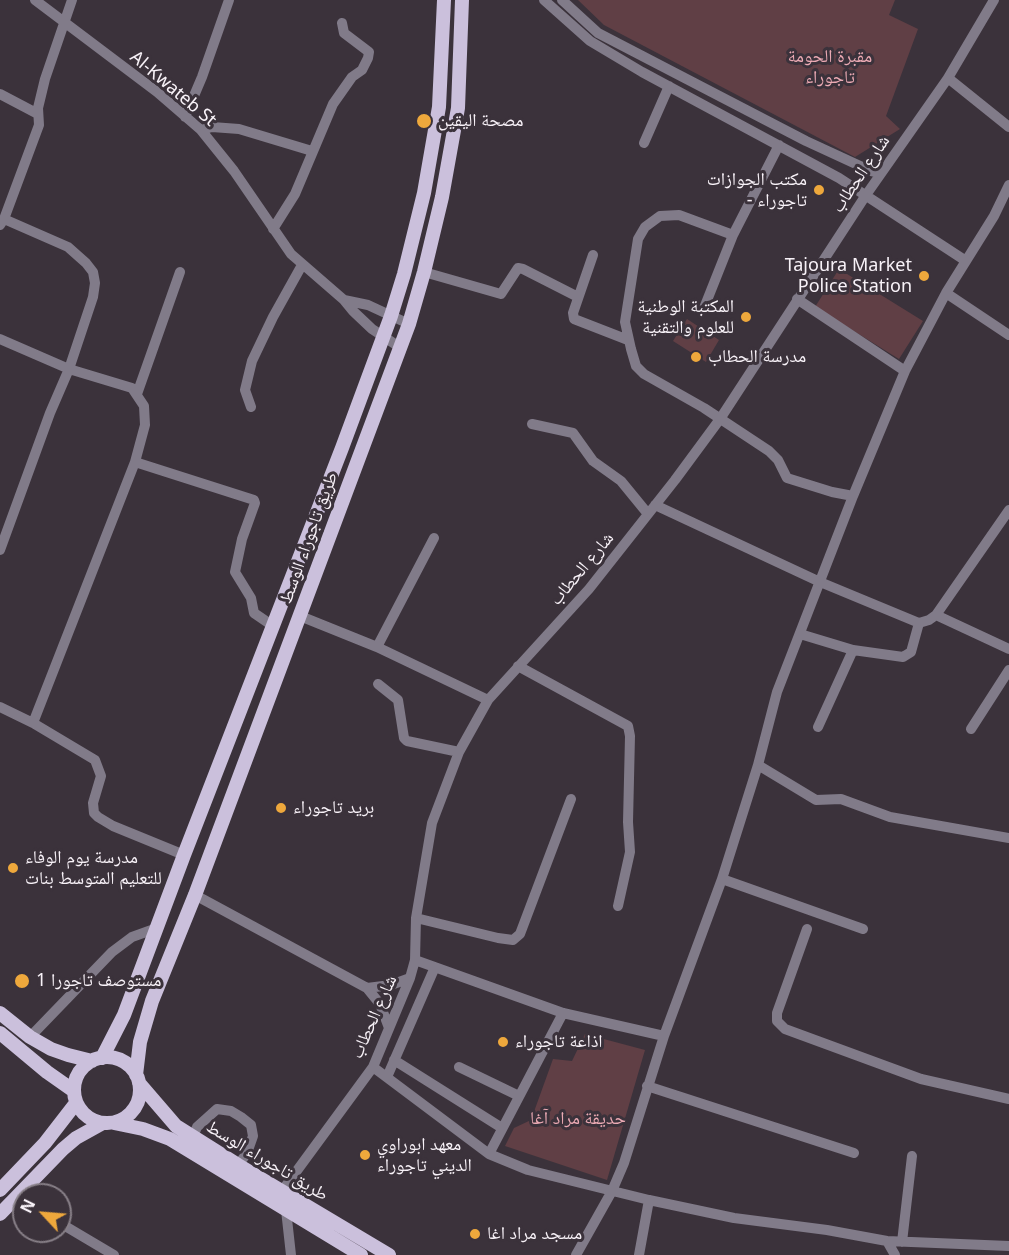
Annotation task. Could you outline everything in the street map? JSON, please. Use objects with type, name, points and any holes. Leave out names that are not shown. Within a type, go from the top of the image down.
[{"type":"main road","points":[[0,1190],[45,1143],[75,1097],[78,1074],[97,1059],[124,1015],[383,338],[404,274],[424,193],[439,106],[444,0]]},
{"type":"main road","name":"طريق تاجوراء الوسط","points":[[389,1255],[238,1165],[171,1121],[138,1079],[140,1041],[149,1009],[195,895],[409,324],[442,197],[458,108],[462,0]]},
{"type":"main road","points":[[0,1012],[30,1037],[68,1055],[97,1059],[112,1058],[122,1061],[130,1067],[138,1079],[140,1093],[132,1112],[124,1119],[109,1123],[76,1138],[35,1183]]},
{"type":"main road","points":[[0,1033],[75,1097],[82,1113],[92,1120],[109,1123]]},
{"type":"main road","name":"طريق تاجوراء الوسط","points":[[109,1123],[143,1129],[170,1139],[361,1255]]},
{"type":"street","name":"Al-Kwateb St","points":[[35,0],[158,92],[201,130],[234,171],[286,248],[302,265],[345,300]]},
{"type":"street","points":[[0,550],[50,413],[69,369],[93,297],[95,283],[93,272],[80,256],[68,247],[2,222],[39,125],[38,114],[45,79],[72,0]]},
{"type":"street","points":[[185,117],[202,77],[229,0]]},
{"type":"street","points":[[544,0],[590,41],[866,195],[966,261]]},
{"type":"street","points":[[562,0],[598,33],[806,141],[871,171],[881,173]]},
{"type":"street","name":"شارع الحطاب","points":[[282,1191],[373,1067],[410,978],[415,960],[416,918],[432,823],[459,752],[488,700],[590,589],[720,419],[866,195],[948,78],[993,0]]},
{"type":"street","points":[[273,229],[295,194],[333,104],[352,77],[362,70],[368,57],[369,52],[344,33],[342,22]]},
{"type":"street","points":[[948,78],[1009,127]]},
{"type":"street","points":[[645,143],[669,86]]},
{"type":"street","points":[[0,94],[38,114]]},
{"type":"street","points":[[201,130],[212,127],[239,129],[312,151]]},
{"type":"street","points":[[704,308],[733,235],[778,145]]},
{"type":"street","points":[[576,1255],[612,1191],[627,1154],[664,1036],[722,879],[758,765],[777,692],[853,496],[905,371],[946,293],[994,216],[1009,185]]},
{"type":"street","points":[[733,235],[679,215],[660,216],[645,227],[638,239],[626,322],[628,340],[636,366],[644,374],[769,451],[778,460],[787,478],[853,496]]},
{"type":"street","points":[[593,255],[573,313],[574,319],[628,340]]},
{"type":"street","points":[[251,407],[245,390],[252,361],[302,265]]},
{"type":"street","points":[[424,272],[501,294],[518,268],[578,297]]},
{"type":"street","points":[[137,394],[180,272]]},
{"type":"street","points":[[946,293],[1009,335]]},
{"type":"street","points":[[797,299],[905,371]]},
{"type":"street","points":[[345,300],[368,305],[409,324]]},
{"type":"street","points":[[345,300],[362,321],[383,338],[401,348]]},
{"type":"street","points":[[0,339],[69,369],[132,388],[144,406],[145,425],[135,462],[33,723]]},
{"type":"street","points":[[532,424],[573,433],[593,461],[621,481],[648,514]]},
{"type":"street","points":[[135,462],[254,500],[235,572],[251,598],[254,613],[273,626]]},
{"type":"street","points":[[656,505],[820,582],[919,623],[936,615],[1009,510]]},
{"type":"street","points":[[377,647],[434,538]]},
{"type":"street","points":[[936,615],[1007,645]]},
{"type":"street","points":[[300,616],[377,647],[488,700]]},
{"type":"street","points":[[800,634],[853,650],[894,657],[906,656],[914,645],[919,623]]},
{"type":"street","points":[[818,727],[853,650]]},
{"type":"street","points":[[518,666],[628,726],[630,736],[628,822],[630,852],[618,906]]},
{"type":"street","points":[[971,729],[1009,670]]},
{"type":"street","points":[[378,684],[398,700],[404,738],[407,741],[459,752]]},
{"type":"street","points":[[0,707],[33,723],[94,760],[101,776],[93,803],[94,813],[98,817],[113,826],[184,855]]},
{"type":"street","points":[[758,765],[816,800],[841,800],[890,817],[1009,838]]},
{"type":"street","points":[[416,918],[513,940],[520,934],[571,799]]},
{"type":"street","points":[[722,879],[863,929]]},
{"type":"street","points":[[195,895],[367,988],[380,1004],[389,1028]]},
{"type":"street","points":[[30,1037],[90,973],[121,944],[132,937],[157,928]]},
{"type":"street","points":[[807,929],[777,1013],[777,1021],[785,1029],[921,1079],[1009,1099]]},
{"type":"street","points":[[415,960],[562,1013],[664,1036]]},
{"type":"street","points":[[387,1077],[435,967]]},
{"type":"street","points":[[367,988],[391,985],[410,978]]},
{"type":"street","points":[[489,1154],[562,1013]]},
{"type":"street","points":[[394,1060],[502,1128]]},
{"type":"street","points":[[373,1067],[489,1154],[528,1170],[734,1218],[827,1230],[887,1241],[1009,1246]]},
{"type":"street","points":[[459,1067],[519,1096]]},
{"type":"street","points":[[647,1086],[854,1153]]},
{"type":"street","points":[[194,1137],[197,1126],[217,1109],[231,1111],[242,1117],[251,1125],[253,1136],[247,1152],[238,1165]]},
{"type":"street","points":[[902,1242],[912,1155]]},
{"type":"street","points":[[639,1255],[649,1200]]},
{"type":"street","points":[[286,1210],[291,1255]]},
{"type":"street","points":[[72,1230],[114,1255]]},
{"type":"street","points":[[887,1241],[895,1255]]},
{"type":"green space","name":"مقبرة الحومة تاجوراء","points":[[578,0],[895,0],[889,15],[918,29],[886,116],[900,129],[855,157],[604,25]]},
{"type":"green space","points":[[839,269],[923,321],[899,359],[815,307]]},
{"type":"green space","points":[[687,319],[719,340],[706,362],[673,341]]},
{"type":"green space","name":"حديقة مراد آغا","points":[[585,1034],[645,1050],[607,1180],[505,1146],[514,1128],[531,1120],[553,1059],[572,1061]]},
{"type":"place","name":"مصحة اليقين","points":[[424,121]]},
{"type":"place","name":"مكتب الجوازات - تاجوراء","points":[[819,190]]},
{"type":"place","name":"Tajoura Market Police Station","points":[[924,276]]},
{"type":"place","name":"المكتبة الوطنية للعلوم والتقنية","points":[[746,317]]},
{"type":"place","name":"مدرسة الحطاب","points":[[696,357]]},
{"type":"place","name":"بريد تاجوراء","points":[[281,808]]},
{"type":"place","name":"مدرسة يوم الوفاء للتعليم المتوسط بنات","points":[[13,868]]},
{"type":"place","name":"مستوصف تاجورا 1","points":[[22,981]]},
{"type":"place","name":"اذاعة تاجوراء","points":[[503,1042]]},
{"type":"place","name":"معهد ابوراوي الديني تاجوراء","points":[[365,1155]]},
{"type":"place","name":"مسجد مراد اغا","points":[[475,1234]]}]
